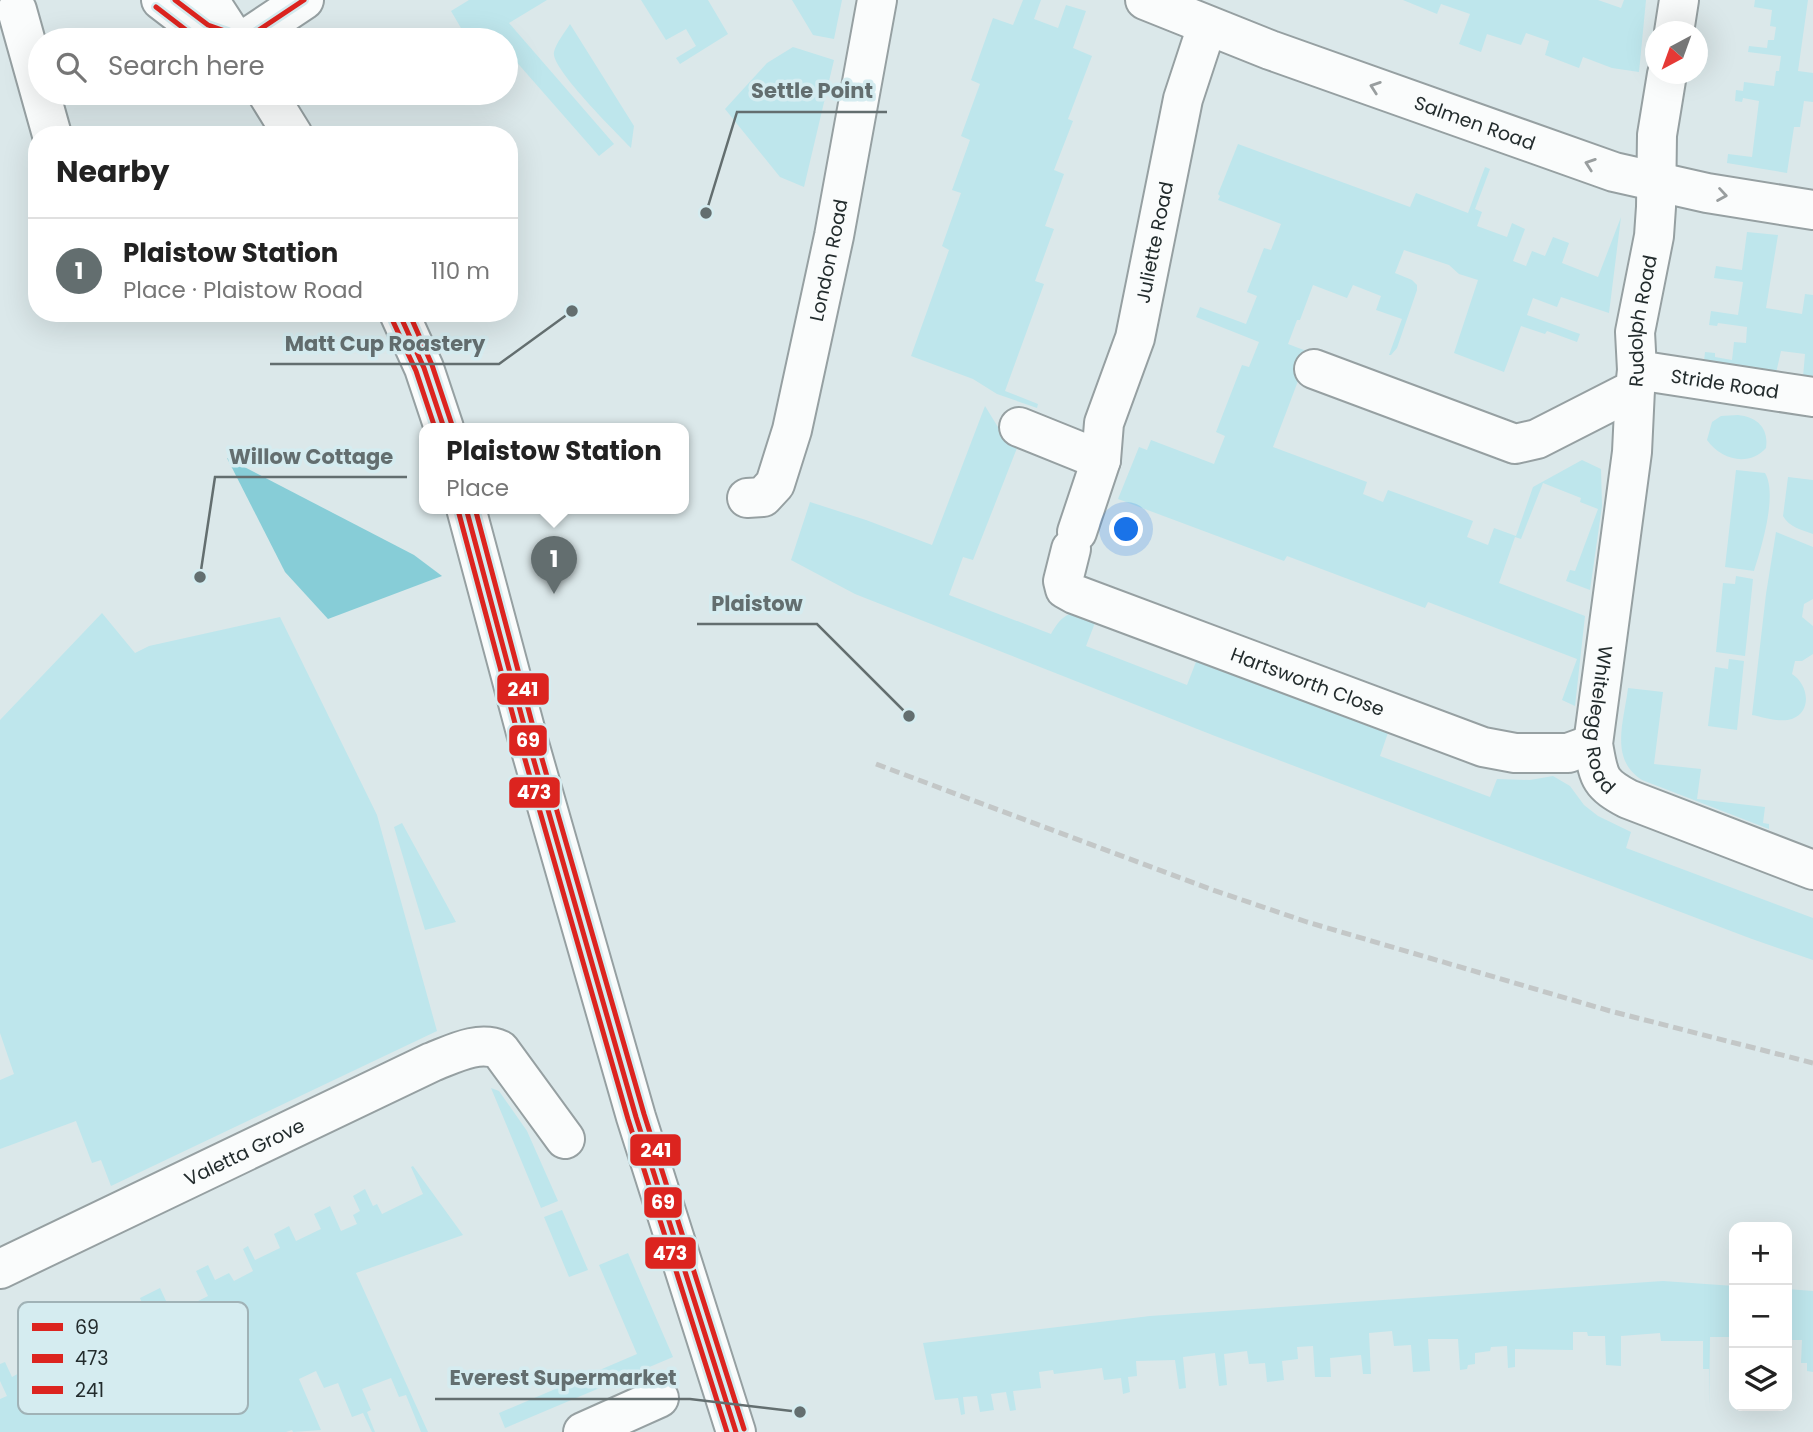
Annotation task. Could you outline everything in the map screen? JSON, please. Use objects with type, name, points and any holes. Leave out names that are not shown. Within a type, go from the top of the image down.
[{"type":"street","points":[[161,0],[197,28]]},
{"type":"street","points":[[209,0],[227,28]]},
{"type":"street","points":[[262,28],[304,0]]},
{"type":"street","name":"London Road","points":[[747,498],[763,497],[775,484],[792,430],[834,236],[877,0]]},
{"type":"street","name":"Salmen Road","points":[[1144,0],[1270,50],[1614,172],[1707,193],[1813,210]]},
{"type":"street","points":[[1676,21],[1679,0]]},
{"type":"street","points":[[11,10],[28,62]]},
{"type":"street","name":"Juliette Road","points":[[1074,540],[1101,460],[1104,423],[1135,338],[1183,99],[1208,26]]},
{"type":"street","name":"Rudolph Road","points":[[1314,369],[1515,444],[1537,439],[1636,379],[1635,332],[1654,236],[1657,135],[1665,84]]},
{"type":"street","points":[[42,105],[49,126]]},
{"type":"street","points":[[274,105],[287,126]]},
{"type":"street","points":[[403,322],[424,368],[442,423]]},
{"type":"street","name":"Stride Road","points":[[1636,379],[1813,397]]},
{"type":"street","name":"Whitelegg Road","points":[[1636,379],[1632,452],[1593,744],[1598,774],[1609,789],[1628,799],[1813,870]]},
{"type":"street","points":[[1019,427],[1101,460]]},
{"type":"street","points":[[468,514],[527,740],[636,1117],[736,1432]]},
{"type":"street","name":"Hartsworth Close","points":[[1074,540],[1063,581],[1065,589],[1074,594],[1483,747],[1515,753],[1568,753],[1593,744]]},
{"type":"street","name":"Valetta Grove","points":[[0,1269],[432,1062],[478,1047],[492,1046],[500,1050],[565,1139]]},
{"type":"street","points":[[583,1432],[659,1398]]},
{"type":"shaded area","points":[[469,0],[547,0],[509,23],[513,28],[461,28],[451,11]]},
{"type":"shaded area","points":[[641,0],[708,0],[728,34],[680,64],[676,58],[696,46],[686,29],[666,40]]},
{"type":"shaded area","points":[[792,0],[842,0],[834,39],[813,35]]},
{"type":"shaded area","points":[[1023,0],[1041,0],[1034,19],[1058,28],[1066,5],[1086,11],[1073,48],[1092,56],[1068,119],[1073,121],[1054,170],[1064,174],[1045,226],[1054,229],[1035,281],[1044,284],[1005,391],[1038,404],[1037,408],[997,394],[973,379],[911,356],[949,250],[942,246],[961,193],[952,190],[970,140],[961,136],[980,84],[971,80],[993,18],[1013,25]]},
{"type":"shaded area","points":[[1403,0],[1598,0],[1621,8],[1624,0],[1646,0],[1639,72],[1612,68],[1583,57],[1579,68],[1545,55],[1549,41],[1526,33],[1521,45],[1487,34],[1481,52],[1459,44],[1470,14],[1441,4],[1437,14]]},
{"type":"shaded area","points":[[1755,0],[1808,0],[1798,71],[1813,73],[1813,102],[1804,101],[1800,127],[1794,127],[1787,173],[1727,163],[1728,154],[1752,157],[1759,101],[1743,98],[1742,102],[1735,101],[1736,90],[1743,91],[1744,82],[1774,86],[1776,71],[1779,71],[1781,56],[1748,52],[1749,46],[1767,48],[1768,40],[1774,40],[1776,27],[1770,26],[1772,10],[1754,7]]},
{"type":"shaded area","points":[[570,24],[634,126],[631,148],[573,86],[556,60],[555,49]]},
{"type":"shaded area","points":[[518,33],[614,144],[599,156],[518,64]]},
{"type":"shaded area","points":[[793,47],[834,60],[804,187],[780,177],[725,109],[767,63]]},
{"type":"shaded area","points":[[1238,144],[1410,207],[1416,193],[1468,213],[1485,167],[1490,169],[1475,209],[1482,212],[1477,226],[1507,237],[1512,223],[1525,229],[1513,261],[1526,266],[1532,251],[1545,256],[1553,237],[1569,243],[1562,263],[1598,277],[1621,217],[1609,313],[1561,297],[1557,307],[1533,298],[1527,315],[1580,334],[1577,342],[1547,331],[1545,334],[1521,326],[1504,372],[1454,353],[1478,280],[1459,274],[1449,265],[1404,250],[1395,273],[1412,280],[1417,285],[1417,290],[1397,348],[1391,355],[1402,319],[1376,310],[1381,296],[1353,285],[1347,298],[1313,285],[1288,344],[1309,352],[1273,447],[1367,482],[1363,494],[1383,502],[1388,490],[1473,521],[1467,537],[1488,545],[1494,528],[1516,536],[1533,487],[1582,460],[1601,469],[1602,506],[1590,590],[1566,581],[1570,570],[1575,571],[1598,509],[1580,502],[1581,498],[1543,483],[1521,539],[1515,537],[1499,583],[1585,616],[1575,706],[1562,700],[1577,659],[1428,602],[1425,608],[1287,556],[1284,561],[1118,499],[1139,447],[1147,450],[1151,440],[1214,464],[1225,436],[1216,432],[1242,365],[1249,367],[1259,342],[1196,317],[1200,307],[1246,324],[1257,296],[1247,292],[1264,248],[1271,250],[1281,224],[1218,200]]},
{"type":"shaded area","points":[[1747,232],[1778,235],[1766,308],[1802,314],[1805,294],[1813,295],[1813,379],[1803,377],[1805,354],[1781,351],[1776,373],[1704,361],[1705,352],[1732,360],[1734,342],[1746,343],[1747,327],[1718,323],[1717,326],[1709,325],[1711,311],[1738,315],[1743,282],[1714,278],[1716,266],[1742,270]]},
{"type":"shaded area","points":[[985,406],[1009,445],[1017,448],[973,560],[963,557],[949,595],[1051,634],[1060,621],[1070,614],[1098,615],[1086,646],[1187,685],[1199,654],[1391,724],[1380,756],[1490,797],[1497,779],[1530,780],[1553,776],[1570,786],[1584,805],[1598,816],[1631,832],[1626,848],[1813,918],[1813,960],[1215,736],[855,594],[791,560],[810,502],[932,545]]},
{"type":"shaded area","points":[[1738,415],[1756,421],[1766,435],[1766,448],[1752,458],[1735,459],[1727,456],[1707,440],[1712,422],[1721,416]]},
{"type":"shaded area","points":[[227,458],[414,555],[442,576],[328,619],[285,572]]},
{"type":"shaded area","points":[[1736,470],[1765,473],[1769,482],[1767,522],[1754,571],[1725,567]]},
{"type":"shaded area","points":[[1788,477],[1813,480],[1813,534],[1792,525],[1783,516]]},
{"type":"shaded area","points":[[1776,532],[1813,547],[1813,599],[1804,604],[1802,617],[1813,626],[1813,654],[1802,661],[1795,661],[1792,674],[1802,684],[1805,704],[1799,715],[1782,720],[1752,715]]},
{"type":"shaded area","points":[[1736,576],[1753,579],[1745,656],[1716,652],[1723,583],[1735,584]]},
{"type":"shaded area","points":[[102,613],[135,653],[149,646],[280,617],[377,815],[437,1031],[111,1186],[101,1160],[92,1163],[76,1121],[0,1149],[0,1080],[14,1074],[0,1033],[0,720]]},
{"type":"shaded area","points":[[1729,659],[1744,661],[1737,730],[1708,726],[1715,667],[1728,669]]},
{"type":"shaded area","points":[[1628,688],[1663,692],[1654,764],[1701,769],[1697,799],[1765,807],[1763,823],[1769,824],[1769,829],[1642,780],[1632,771],[1625,762],[1621,739]]},
{"type":"shaded area","points":[[402,823],[456,922],[425,930],[394,827]]},
{"type":"shaded area","points":[[491,1088],[499,1091],[527,1131],[558,1201],[541,1208]]},
{"type":"shaded area","points":[[413,1166],[463,1235],[356,1273],[428,1432],[421,1432],[406,1395],[399,1397],[391,1378],[362,1389],[371,1410],[367,1412],[375,1432],[372,1432],[363,1413],[352,1417],[338,1383],[324,1388],[316,1371],[299,1379],[321,1430],[0,1432],[0,1399],[7,1396],[0,1381],[0,1364],[5,1362],[12,1377],[18,1374],[18,1414],[248,1414],[248,1302],[196,1302],[208,1296],[196,1271],[208,1265],[215,1280],[229,1273],[234,1281],[253,1271],[243,1249],[248,1246],[255,1260],[280,1248],[274,1234],[289,1226],[296,1241],[321,1229],[314,1214],[330,1206],[341,1231],[357,1224],[353,1215],[360,1211],[353,1196],[365,1189],[373,1206],[377,1204],[382,1214],[423,1194],[411,1167]]},
{"type":"shaded area","points":[[562,1210],[588,1270],[569,1277],[544,1217]]},
{"type":"shaded area","points":[[628,1253],[673,1357],[505,1428],[499,1413],[637,1354],[599,1265]]},
{"type":"shaded area","points":[[1663,1281],[1729,1286],[1729,1337],[1710,1337],[1709,1407],[1709,1369],[1703,1369],[1703,1341],[1661,1341],[1660,1333],[1621,1336],[1621,1366],[1606,1365],[1605,1336],[1588,1336],[1587,1332],[1573,1332],[1573,1350],[1515,1349],[1515,1367],[1508,1368],[1507,1346],[1491,1347],[1490,1351],[1475,1353],[1475,1364],[1460,1370],[1458,1339],[1428,1339],[1430,1371],[1413,1372],[1411,1345],[1394,1346],[1392,1331],[1369,1333],[1371,1374],[1363,1374],[1361,1355],[1330,1358],[1331,1377],[1315,1377],[1313,1346],[1297,1347],[1298,1359],[1282,1361],[1284,1380],[1267,1382],[1265,1363],[1249,1364],[1247,1351],[1224,1354],[1227,1385],[1219,1386],[1215,1353],[1183,1357],[1186,1388],[1179,1389],[1175,1360],[1136,1361],[1137,1376],[1128,1377],[1130,1392],[1123,1394],[1121,1378],[1104,1380],[1102,1368],[1054,1374],[1053,1370],[1039,1372],[1041,1388],[1013,1391],[1016,1410],[1010,1411],[1006,1392],[991,1394],[994,1410],[980,1412],[977,1396],[963,1397],[965,1414],[961,1415],[958,1398],[935,1400],[923,1343],[1150,1316]]},
{"type":"shaded area","points":[[160,1288],[166,1302],[142,1302],[140,1298]]},
{"type":"shaded area","points":[[1792,1289],[1813,1291],[1813,1372],[1807,1371],[1807,1363],[1801,1363],[1802,1340],[1792,1340]]},
{"type":"railway","points":[[876,764],[1210,889],[1307,922],[1610,1011],[1813,1063]]},
{"type":"transit line","name":"241","points":[[175,0],[208,25],[217,28]]},
{"type":"transit line","name":"69","points":[[262,28],[304,0]]},
{"type":"transit line","name":"473","points":[[156,7],[183,28]]},
{"type":"transit line","name":"473","points":[[393,322],[416,371],[433,423]]},
{"type":"transit line","name":"69","points":[[403,322],[424,368],[442,423]]},
{"type":"transit line","name":"241","points":[[413,322],[432,365],[451,423]]},
{"type":"transit line","name":"473","points":[[459,514],[520,742],[628,1119],[727,1432]]},
{"type":"transit line","name":"69","points":[[468,514],[528,740],[636,1117],[736,1432]]},
{"type":"transit line","name":"241","points":[[477,514],[536,738],[644,1114],[744,1429]]},
{"type":"place","name":"Settle Point","points":[[706,213]]},
{"type":"place","name":"Matt Cup Roastery","points":[[572,311]]},
{"type":"place","name":"Willow Cottage","points":[[200,577]]},
{"type":"place","name":"Plaistow Station","points":[[554,594]]},
{"type":"place","name":"Plaistow","points":[[909,716]]},
{"type":"place","name":"Everest Supermarket","points":[[800,1412]]}]
